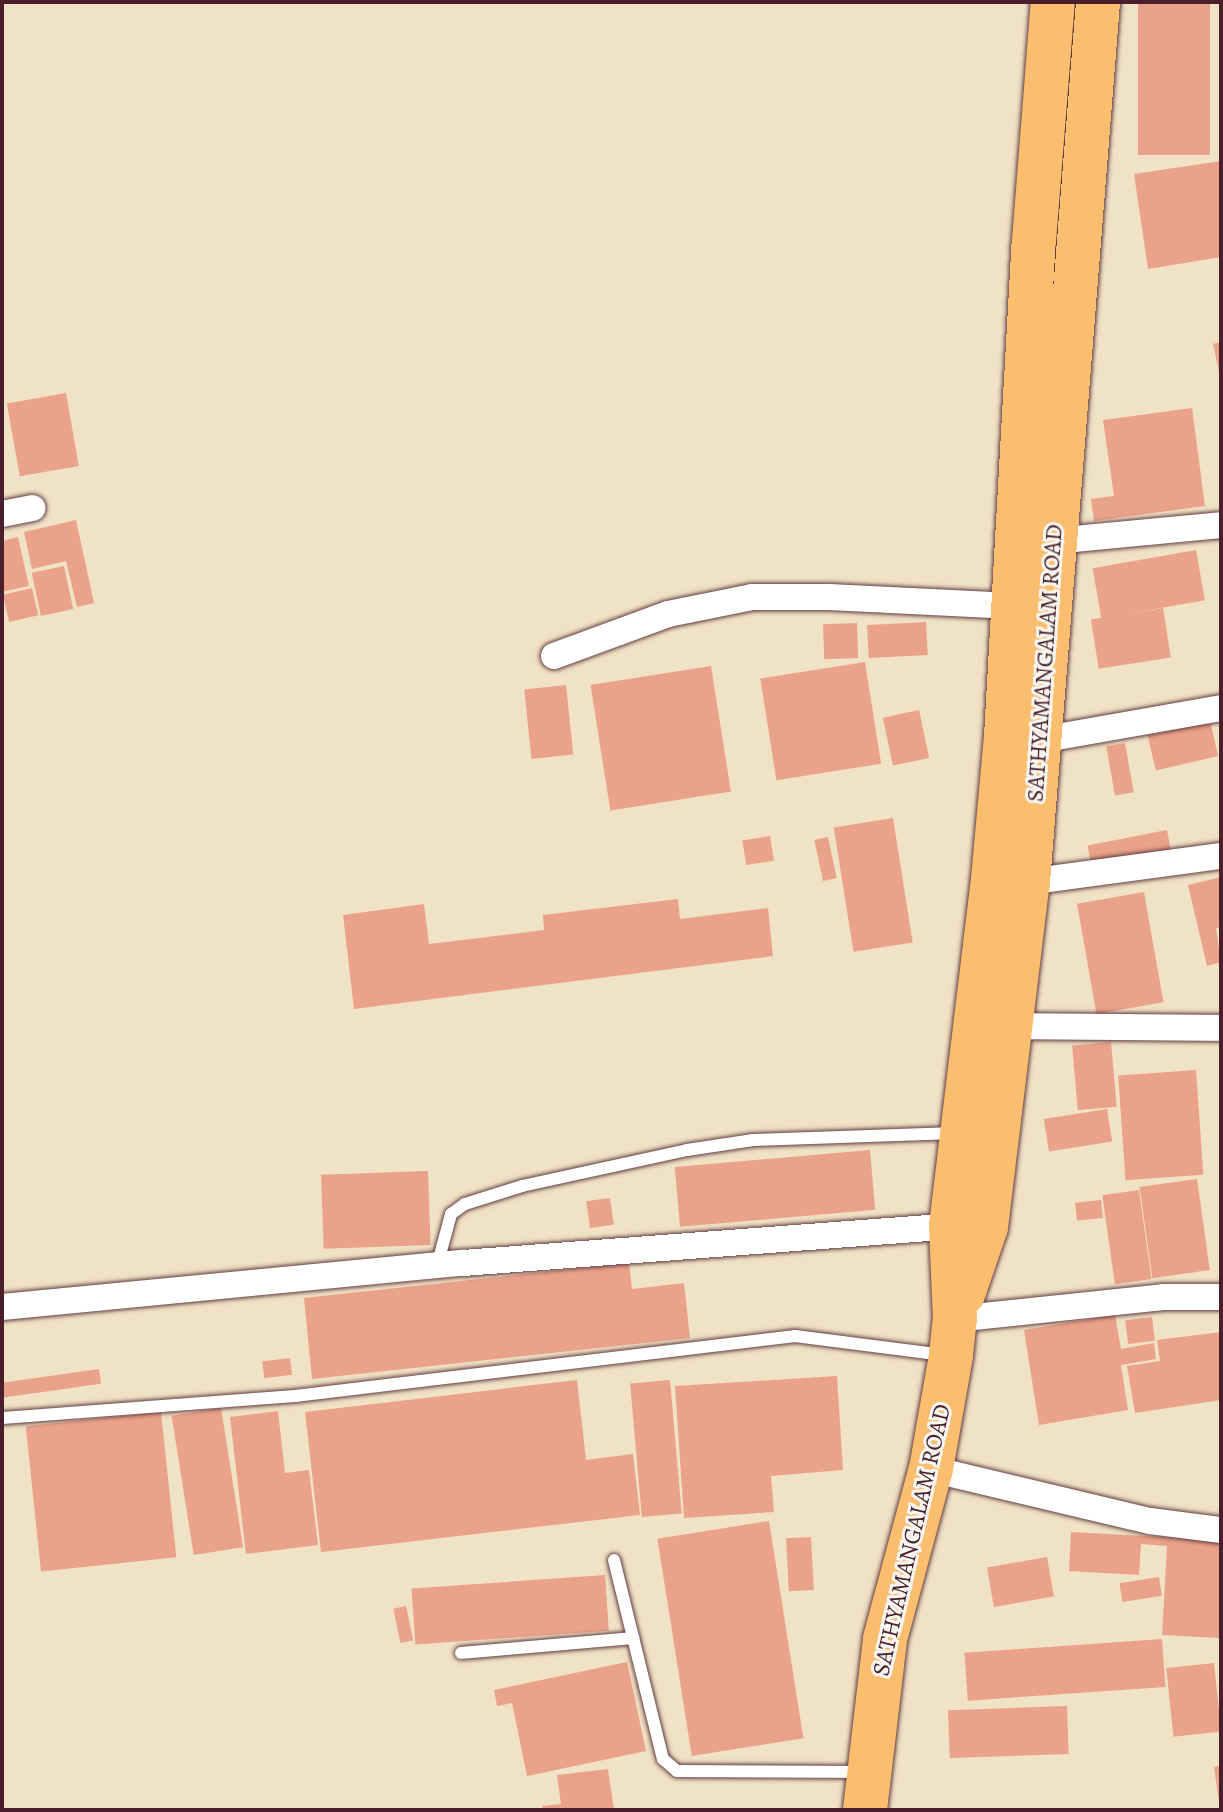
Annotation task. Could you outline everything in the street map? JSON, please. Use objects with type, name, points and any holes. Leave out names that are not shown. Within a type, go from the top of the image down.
[{"type":"highway","name":"SATHYAMANGALAM ROAD","points":[[867,1791],[885,1639],[931,1469],[953,1337],[986,1227],[1028,882],[1040,740],[1034,241],[1053,2]]},
{"type":"highway","name":"SATHYAMANGALAM ROAD","points":[[953,1337],[951,1226],[993,879],[1013,606],[1036,542],[1098,2]]},
{"type":"street","points":[[2,514],[32,508]]},
{"type":"street","points":[[1036,542],[1221,525]]},
{"type":"street","points":[[554,656],[668,614],[752,597],[829,597],[1013,606]]},
{"type":"street","points":[[1040,740],[1221,708]]},
{"type":"street","points":[[1028,882],[1221,856]]},
{"type":"street","points":[[1011,1026],[1221,1028]]},
{"type":"street","points":[[2,1307],[437,1266],[951,1226]]},
{"type":"street","points":[[953,1337],[1163,1297],[1221,1297]]},
{"type":"street","points":[[931,1469],[1150,1521],[1221,1530]]},
{"type":"lane","points":[[437,1266],[451,1214],[465,1204],[522,1186],[687,1150],[753,1140],[963,1133]]},
{"type":"lane","points":[[2,1418],[295,1396],[795,1336],[953,1337]]},
{"type":"lane","points":[[614,1560],[663,1759],[677,1771],[867,1791]]},
{"type":"lane","points":[[461,1653],[633,1638]]},
{"type":"building","points":[[1138,2],[1210,2],[1210,155],[1138,155]]},
{"type":"building","points":[[1221,161],[1221,257],[1148,269],[1134,174]]},
{"type":"building","points":[[1221,342],[1221,376],[1220,376],[1213,344]]},
{"type":"building","points":[[66,393],[79,466],[20,476],[7,403]]},
{"type":"building","points":[[1192,408],[1205,506],[1094,521],[1091,499],[1114,496],[1103,420]]},
{"type":"building","points":[[76,520],[94,603],[77,607],[66,561],[32,569],[24,532]]},
{"type":"building","points":[[18,537],[29,586],[2,592],[2,541]]},
{"type":"building","points":[[1196,550],[1205,600],[1101,618],[1093,568]]},
{"type":"building","points":[[64,566],[73,609],[41,616],[32,573]]},
{"type":"building","points":[[32,588],[38,615],[9,622],[3,595]]},
{"type":"building","points":[[1163,608],[1171,657],[1099,669],[1091,619]]},
{"type":"building","points":[[926,622],[928,655],[869,658],[867,625]]},
{"type":"building","points":[[857,623],[858,658],[824,659],[823,624]]},
{"type":"building","points":[[865,662],[881,764],[776,780],[760,679]]},
{"type":"building","points":[[711,666],[731,791],[610,811],[591,685]]},
{"type":"building","points":[[566,685],[573,755],[532,759],[524,689]]},
{"type":"building","points":[[919,710],[929,758],[893,766],[883,718]]},
{"type":"building","points":[[1210,721],[1218,756],[1156,770],[1148,735]]},
{"type":"building","points":[[1125,743],[1134,792],[1115,796],[1106,746]]},
{"type":"building","points":[[893,818],[913,942],[853,952],[834,827]]},
{"type":"building","points":[[1167,830],[1171,850],[1091,865],[1087,845]]},
{"type":"building","points":[[770,836],[774,861],[746,865],[742,840]]},
{"type":"building","points":[[828,837],[837,878],[823,881],[814,840]]},
{"type":"building","points":[[1221,877],[1221,927],[1216,928],[1221,962],[1207,966],[1188,885]]},
{"type":"building","points":[[1144,892],[1163,1002],[1096,1014],[1077,904]]},
{"type":"building","points":[[678,899],[680,919],[768,908],[773,956],[354,1009],[343,915],[424,904],[429,944],[544,930],[543,915]]},
{"type":"building","points":[[1111,1042],[1117,1107],[1078,1110],[1072,1045]]},
{"type":"building","points":[[1196,1070],[1203,1175],[1126,1180],[1118,1075]]},
{"type":"building","points":[[1107,1109],[1112,1142],[1049,1152],[1044,1119]]},
{"type":"building","points":[[870,1150],[875,1210],[680,1227],[675,1167]]},
{"type":"building","points":[[428,1171],[431,1245],[324,1249],[321,1175]]},
{"type":"building","points":[[1197,1179],[1210,1270],[1152,1278],[1140,1187]]},
{"type":"building","points":[[1139,1190],[1152,1279],[1115,1284],[1102,1195]]},
{"type":"building","points":[[610,1198],[614,1225],[590,1228],[586,1201]]},
{"type":"building","points":[[1101,1200],[1103,1218],[1077,1221],[1075,1203]]},
{"type":"building","points":[[629,1263],[632,1289],[684,1283],[690,1338],[312,1379],[304,1298]]},
{"type":"building","points":[[1115,1315],[1121,1349],[1154,1343],[1156,1359],[1121,1365],[1128,1410],[1039,1425],[1024,1330]]},
{"type":"building","points":[[1152,1317],[1155,1341],[1128,1344],[1125,1320]]},
{"type":"building","points":[[1221,1332],[1221,1400],[1135,1413],[1127,1366],[1160,1361],[1157,1340]]},
{"type":"building","points":[[290,1358],[292,1375],[264,1378],[262,1361]]},
{"type":"building","points":[[99,1369],[101,1384],[4,1397],[2,1383]]},
{"type":"building","points":[[837,1376],[843,1470],[771,1476],[774,1512],[684,1518],[675,1386]]},
{"type":"building","points":[[577,1380],[586,1460],[633,1454],[640,1515],[321,1552],[305,1412]]},
{"type":"building","points":[[670,1380],[682,1513],[642,1517],[630,1383]]},
{"type":"building","points":[[221,1408],[243,1547],[194,1555],[172,1416]]},
{"type":"building","points":[[278,1411],[285,1473],[309,1470],[318,1545],[246,1554],[230,1417]]},
{"type":"building","points":[[161,1412],[176,1557],[41,1571],[26,1426]]},
{"type":"building","points":[[769,1521],[803,1738],[692,1756],[657,1539]]},
{"type":"building","points":[[1071,1532],[1221,1540],[1221,1638],[1162,1635],[1167,1546],[1141,1544],[1139,1575],[1069,1571]]},
{"type":"building","points":[[811,1537],[814,1590],[789,1591],[786,1538]]},
{"type":"building","points":[[1047,1557],[1054,1596],[994,1607],[987,1568]]},
{"type":"building","points":[[605,1575],[609,1631],[415,1644],[411,1589]]},
{"type":"building","points":[[1159,1577],[1162,1596],[1122,1602],[1119,1583]]},
{"type":"building","points":[[406,1606],[413,1640],[401,1643],[393,1609]]},
{"type":"building","points":[[1162,1639],[1165,1687],[968,1701],[964,1653]]},
{"type":"building","points":[[627,1662],[646,1751],[527,1776],[512,1703],[497,1706],[494,1690]]},
{"type":"building","points":[[1214,1663],[1221,1732],[1173,1737],[1166,1668]]},
{"type":"building","points":[[1067,1706],[1069,1754],[950,1758],[948,1710]]},
{"type":"building","points":[[1221,1766],[1221,1801],[1219,1801],[1214,1767]]},
{"type":"building","points":[[608,1769],[614,1810],[543,1810],[542,1806],[561,1804],[557,1775]]}]
